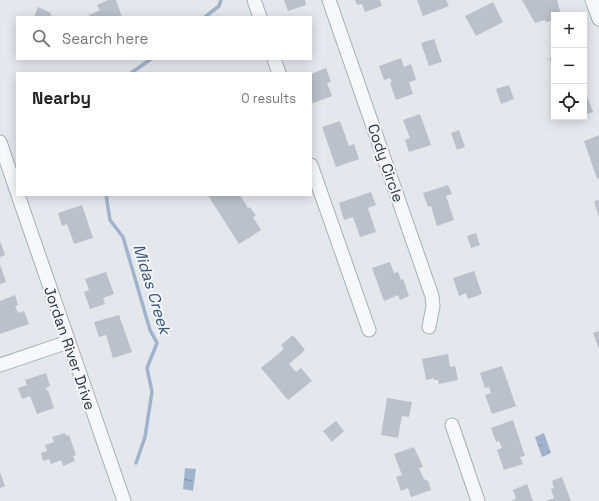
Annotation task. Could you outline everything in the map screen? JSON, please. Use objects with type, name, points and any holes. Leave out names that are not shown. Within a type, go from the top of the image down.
[{"type":"street","points":[[254,0],[260,16]]},
{"type":"street","name":"Cody Circle","points":[[329,0],[432,296],[433,306],[429,327]]},
{"type":"street","points":[[592,0],[599,19]]},
{"type":"street","points":[[274,60],[279,72]]},
{"type":"street","points":[[0,142],[16,189]]},
{"type":"street","points":[[312,168],[369,330]]},
{"type":"street","name":"Jordan River Drive","points":[[18,196],[124,501]]},
{"type":"street","points":[[0,365],[68,342]]},
{"type":"street","points":[[452,425],[478,501]]},
{"type":"water","points":[[544,433],[551,453],[542,457],[535,437]]},
{"type":"water","points":[[185,468],[196,469],[193,491],[183,489]]},
{"type":"building","points":[[108,0],[116,0],[122,16],[89,16],[100,10],[97,5]]},
{"type":"building","points":[[284,0],[305,0],[306,5],[288,11]]},
{"type":"building","points":[[355,0],[380,0],[382,6],[365,12],[362,4],[357,5]]},
{"type":"building","points":[[417,0],[446,0],[449,6],[423,16]]},
{"type":"building","points":[[522,0],[557,0],[560,12],[551,12],[551,21],[546,22],[545,20],[535,23]]},
{"type":"building","points":[[493,2],[503,22],[476,36],[465,16]]},
{"type":"building","points":[[38,7],[51,13],[50,15],[52,16],[34,16]]},
{"type":"building","points":[[434,39],[442,62],[429,66],[421,43]]},
{"type":"building","points":[[401,58],[404,67],[411,64],[416,80],[409,82],[413,94],[396,100],[390,83],[392,82],[390,78],[384,80],[379,66]]},
{"type":"building","points":[[326,68],[331,82],[327,83],[332,96],[312,104],[312,74]]},
{"type":"building","points":[[509,85],[514,99],[501,104],[496,89]]},
{"type":"building","points":[[587,96],[593,112],[587,114]]},
{"type":"building","points":[[420,114],[431,145],[409,152],[405,140],[410,138],[403,120]]},
{"type":"building","points":[[340,121],[349,146],[354,144],[359,159],[336,167],[322,127]]},
{"type":"building","points":[[459,130],[465,147],[457,150],[451,133]]},
{"type":"building","points":[[599,135],[599,178],[597,179],[584,141]]},
{"type":"building","points":[[448,185],[452,194],[446,196],[454,220],[437,226],[431,206],[428,207],[423,193]]},
{"type":"building","points":[[371,192],[376,205],[368,208],[376,232],[360,237],[353,217],[344,220],[339,203]]},
{"type":"building","points":[[241,196],[248,208],[250,207],[256,216],[253,217],[261,230],[239,244],[209,197]]},
{"type":"building","points":[[599,200],[599,217],[594,201]]},
{"type":"building","points":[[82,205],[93,238],[74,244],[67,224],[62,226],[58,213]]},
{"type":"building","points":[[476,233],[480,245],[471,248],[467,236]]},
{"type":"building","points":[[0,241],[5,255],[0,257]]},
{"type":"building","points":[[390,262],[394,273],[398,272],[401,280],[403,279],[409,296],[400,300],[398,295],[384,301],[372,268]]},
{"type":"building","points":[[0,264],[6,282],[0,284]]},
{"type":"building","points":[[474,271],[482,294],[468,299],[466,293],[459,296],[453,278]]},
{"type":"building","points":[[106,272],[114,294],[103,298],[105,304],[90,309],[84,292],[89,290],[85,279]]},
{"type":"building","points":[[15,295],[18,305],[15,306],[18,313],[24,311],[29,324],[0,334],[0,301]]},
{"type":"building","points":[[119,315],[132,352],[113,358],[106,335],[99,337],[94,322]]},
{"type":"building","points":[[599,331],[599,349],[593,333]]},
{"type":"building","points":[[293,335],[305,350],[289,364],[296,372],[301,368],[312,381],[288,400],[261,368],[284,349],[281,345]]},
{"type":"building","points":[[448,354],[450,367],[455,366],[458,380],[439,384],[438,380],[434,380],[434,378],[426,380],[422,359]]},
{"type":"building","points":[[502,366],[516,406],[492,414],[485,395],[491,393],[489,387],[485,388],[480,373]]},
{"type":"building","points":[[46,373],[50,386],[46,388],[54,408],[37,414],[30,396],[22,399],[18,388],[27,385],[25,380]]},
{"type":"building","points":[[387,398],[412,402],[409,417],[402,416],[398,438],[381,435]]},
{"type":"building","points":[[513,420],[525,456],[520,457],[523,464],[504,470],[497,450],[502,448],[499,441],[496,442],[491,428]]},
{"type":"building","points":[[336,421],[344,431],[332,442],[323,431]]},
{"type":"building","points":[[65,433],[66,436],[69,435],[76,455],[73,456],[75,461],[63,466],[61,460],[51,464],[49,459],[43,461],[41,453],[47,451],[45,445],[54,442],[52,437]]},
{"type":"building","points":[[414,447],[423,467],[419,468],[424,479],[428,481],[431,490],[411,497],[408,488],[401,491],[396,477],[402,475],[394,454]]},
{"type":"building","points":[[0,472],[5,486],[0,488]]},
{"type":"building","points":[[562,477],[571,501],[545,501],[554,498],[551,489],[554,488],[552,481]]},
{"type":"building","points":[[527,484],[533,501],[512,501],[516,498],[513,490]]},
{"type":"waterway","name":"Midas Creek","points":[[206,16],[219,6],[221,0]]},
{"type":"waterway","name":"Midas Creek","points":[[132,72],[150,60]]},
{"type":"waterway","name":"Midas Creek","points":[[106,196],[110,220],[123,237],[150,330],[157,343],[147,368],[152,392],[145,437],[136,463]]}]
